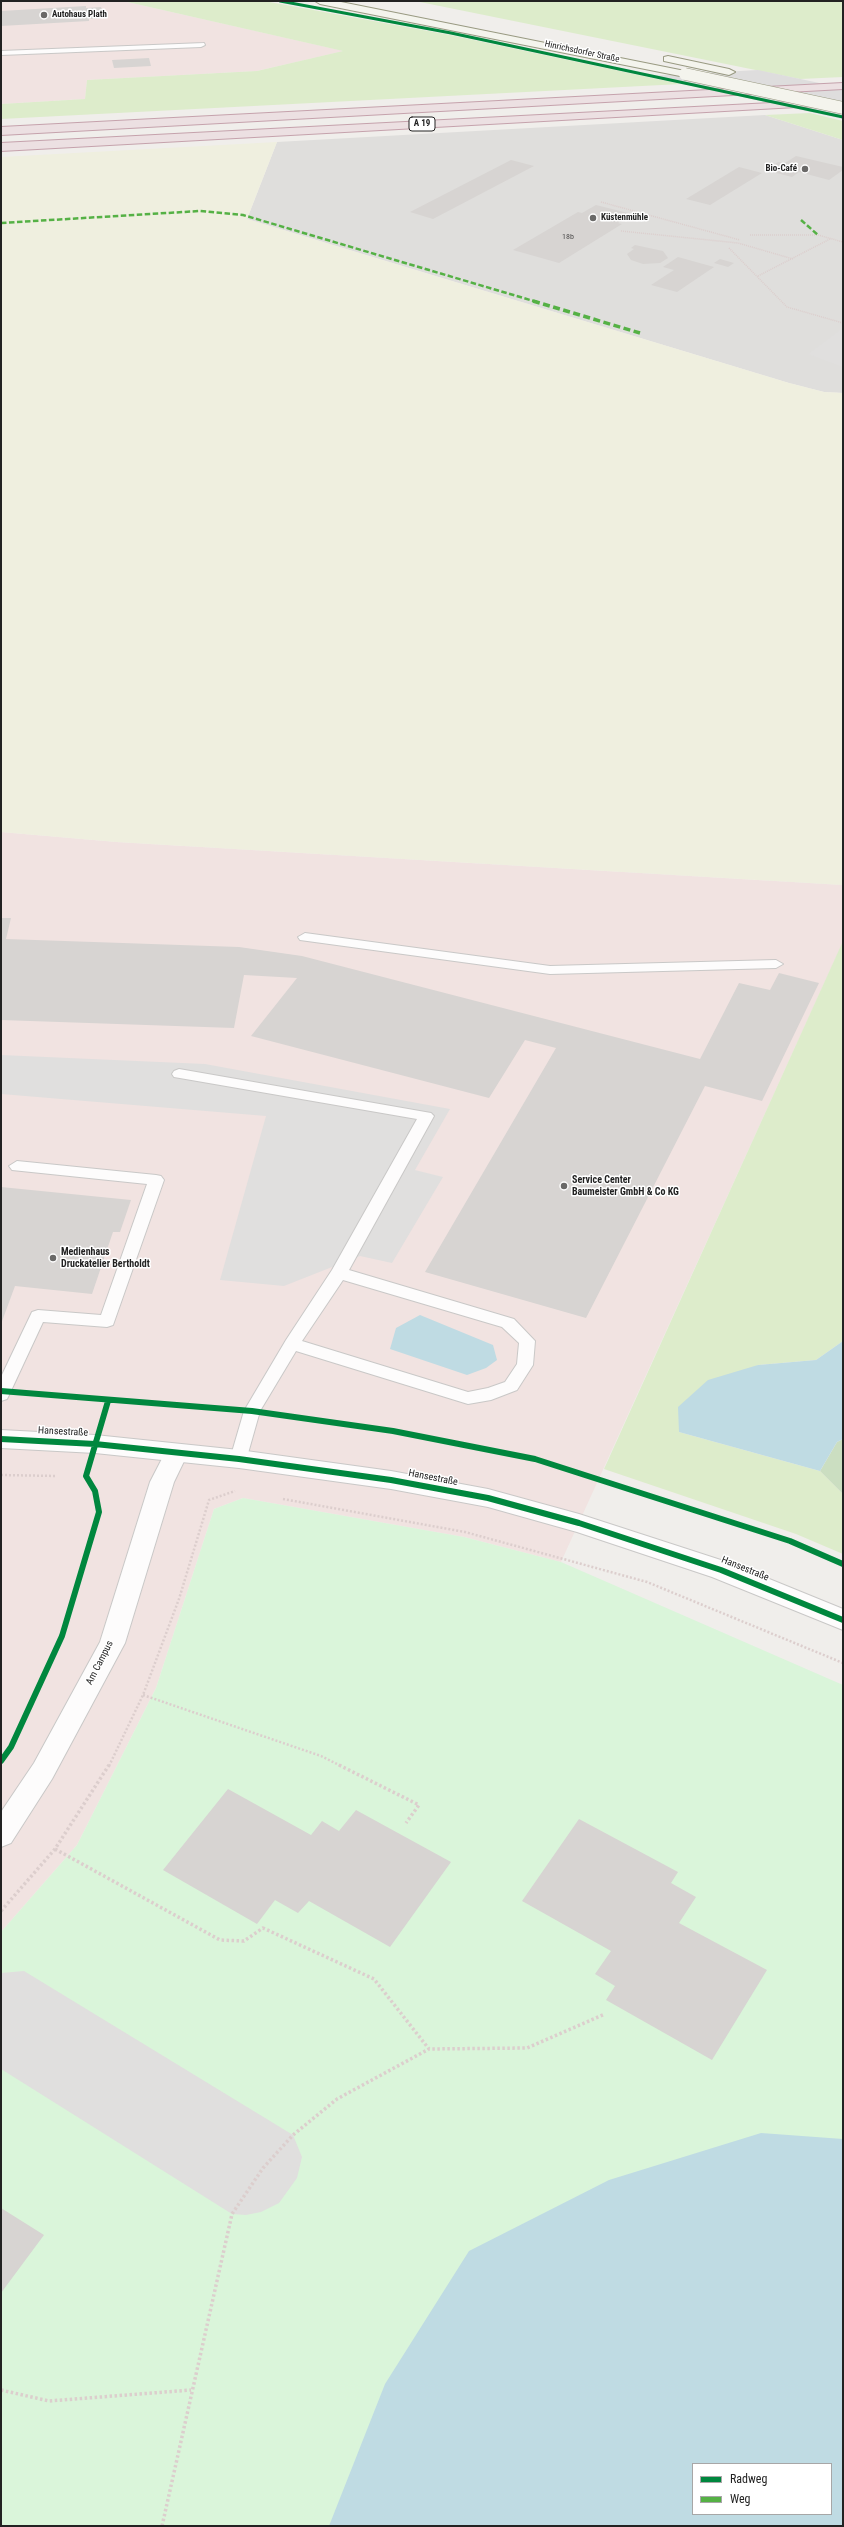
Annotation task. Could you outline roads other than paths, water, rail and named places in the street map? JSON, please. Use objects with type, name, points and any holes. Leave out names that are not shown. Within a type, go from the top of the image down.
[{"type":"highway","name":"A 19","points":[[1,131],[843,86]]},
{"type":"highway","name":"A 19","points":[[1,147],[843,102]]},
{"type":"main road","name":"Hinrichsdorfer Straße","points":[[320,1],[684,74],[843,108]]},
{"type":"main road","points":[[659,57],[843,96]]},
{"type":"street","name":"Hansestraße","points":[[1,1439],[95,1444],[239,1459],[391,1480],[488,1498],[579,1523],[721,1570],[843,1620]]},
{"type":"street","name":"Am Campus","points":[[1,1835],[43,1771],[112,1642],[162,1482],[176,1453]]},
{"type":"lane","points":[[1,52],[201,45]]},
{"type":"lane","points":[[305,937],[550,970],[776,964]]},
{"type":"lane","points":[[179,1074],[426,1116],[339,1273],[292,1344],[252,1411],[239,1459]]},
{"type":"lane","points":[[1,1395],[38,1316],[107,1321],[156,1180],[17,1166]]},
{"type":"lane","points":[[292,1344],[468,1398],[491,1394],[512,1386],[525,1365],[528,1342],[508,1323],[339,1273]]},
{"type":"water","points":[[420,1315],[493,1345],[497,1360],[486,1368],[467,1375],[390,1349],[396,1328]]},
{"type":"water","points":[[843,1341],[843,1439],[837,1442],[820,1471],[679,1432],[678,1407],[708,1380],[758,1365],[816,1360]]},
{"type":"water","points":[[761,2133],[843,2139],[843,2526],[329,2526],[385,2384],[469,2251],[609,2180]]},
{"type":"place","name":"Autohaus Plath","points":[[44,15]]},
{"type":"place","name":"Bio-Café","points":[[805,169]]},
{"type":"place","name":"Küstenmühle","points":[[593,218]]},
{"type":"place","name":"Service Center Baumeister GmbH & Co KG","points":[[564,1186]]},
{"type":"place","name":"Medienhaus Druckatelier Bertholdt","points":[[53,1258]]}]
